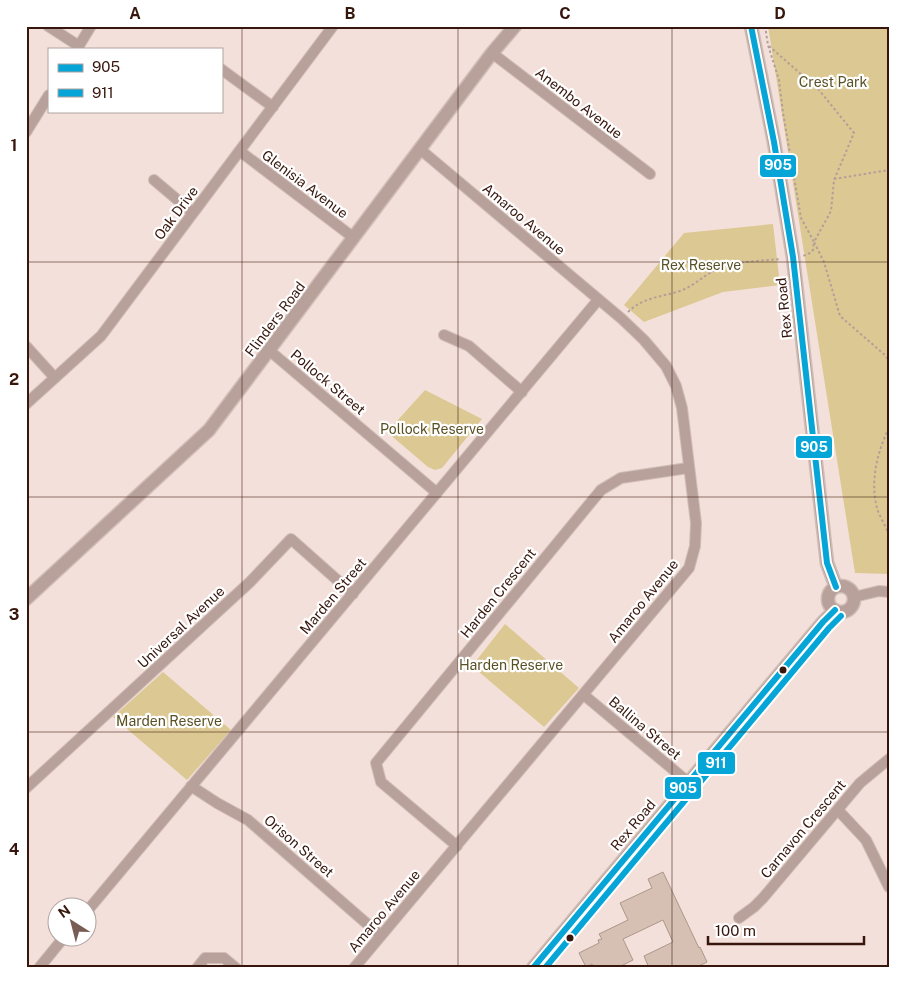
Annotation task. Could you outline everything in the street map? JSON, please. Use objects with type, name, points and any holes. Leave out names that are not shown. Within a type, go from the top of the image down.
[{"type":"street","points":[[48,26],[78,47],[91,26]]},
{"type":"street","name":"Oak Drive","points":[[26,404],[101,336],[193,212],[241,152],[333,26]]},
{"type":"street","name":"Flinders Road","points":[[26,599],[209,430],[492,53],[515,26]]},
{"type":"street","name":"Rex Road","points":[[751,26],[774,142],[793,257],[827,563],[836,587]]},
{"type":"street","name":"Anembo Avenue","points":[[492,53],[650,174]]},
{"type":"street","points":[[222,70],[273,107]]},
{"type":"street","points":[[26,132],[48,97]]},
{"type":"street","name":"Amaroo Avenue","points":[[354,968],[558,724],[584,696],[689,568],[695,546],[696,523],[682,408],[676,386],[666,366],[644,340],[421,150]]},
{"type":"street","name":"Glenisia Avenue","points":[[241,152],[354,238]]},
{"type":"street","points":[[154,180],[193,212]]},
{"type":"street","name":"Marden Street","points":[[98,898],[598,300]]},
{"type":"street","points":[[444,335],[469,346],[522,392]]},
{"type":"street","points":[[26,346],[55,378]]},
{"type":"street","name":"Pollock Street","points":[[270,351],[437,493]]},
{"type":"street","name":"Harden Crescent","points":[[457,846],[381,782],[376,763],[601,490],[621,478],[688,468]]},
{"type":"street","name":"Universal Avenue","points":[[26,788],[250,582],[291,539],[353,594]]},
{"type":"street","points":[[836,587],[847,588],[854,597],[852,605],[847,611],[834,610],[829,604],[828,596],[836,587]]},
{"type":"street","points":[[854,597],[889,592]]},
{"type":"street","name":"Rex Road","points":[[533,968],[834,610]]},
{"type":"street","name":"Ballina Street","points":[[584,696],[688,782]]},
{"type":"street","name":"Carnavon Crescent","points":[[739,918],[763,898],[860,783],[889,759]]},
{"type":"street","name":"Orison Street","points":[[191,786],[248,820],[381,936]]},
{"type":"street","points":[[838,810],[866,840],[889,887]]},
{"type":"street","points":[[39,968],[57,946]]},
{"type":"street","points":[[198,968],[206,958],[224,958],[236,968]]},
{"type":"path","points":[[765,26],[768,45],[779,80],[782,113],[801,218],[824,262],[840,316],[886,356],[889,361]]},
{"type":"path","points":[[768,45],[819,90],[854,133],[834,180],[831,212],[814,242],[813,250],[803,256]]},
{"type":"path","points":[[834,180],[889,170]]},
{"type":"path","points":[[625,314],[642,302],[685,289],[706,275],[729,265],[783,259]]},
{"type":"path","points":[[889,428],[882,442],[874,473],[877,507],[889,531]]},
{"type":"green space","name":"Crest Park","points":[[768,26],[889,26],[889,574],[855,573]]},
{"type":"green space","name":"Rex Reserve","points":[[773,224],[780,285],[723,292],[644,322],[624,305],[684,233]]},
{"type":"green space","name":"Pollock Reserve","points":[[425,390],[482,419],[442,468],[435,470],[428,467],[387,432]]},
{"type":"green space","name":"Harden Reserve","points":[[505,624],[579,688],[544,727],[472,666]]},
{"type":"green space","name":"Marden Reserve","points":[[163,672],[231,730],[187,780],[113,717]]},
{"type":"building","points":[[663,872],[707,962],[695,968],[649,968],[644,956],[673,942],[663,920],[623,939],[633,960],[617,968],[594,968],[592,964],[586,967],[579,953],[599,943],[598,940],[602,939],[599,934],[628,920],[620,903],[652,888],[648,879]]},
{"type":"transit line","name":"905","points":[[751,26],[774,142],[793,257],[827,563],[836,587]]},
{"type":"transit line","name":"905","points":[[533,968],[835,610]]},
{"type":"transit line","name":"911","points":[[545,968],[841,616]]}]
